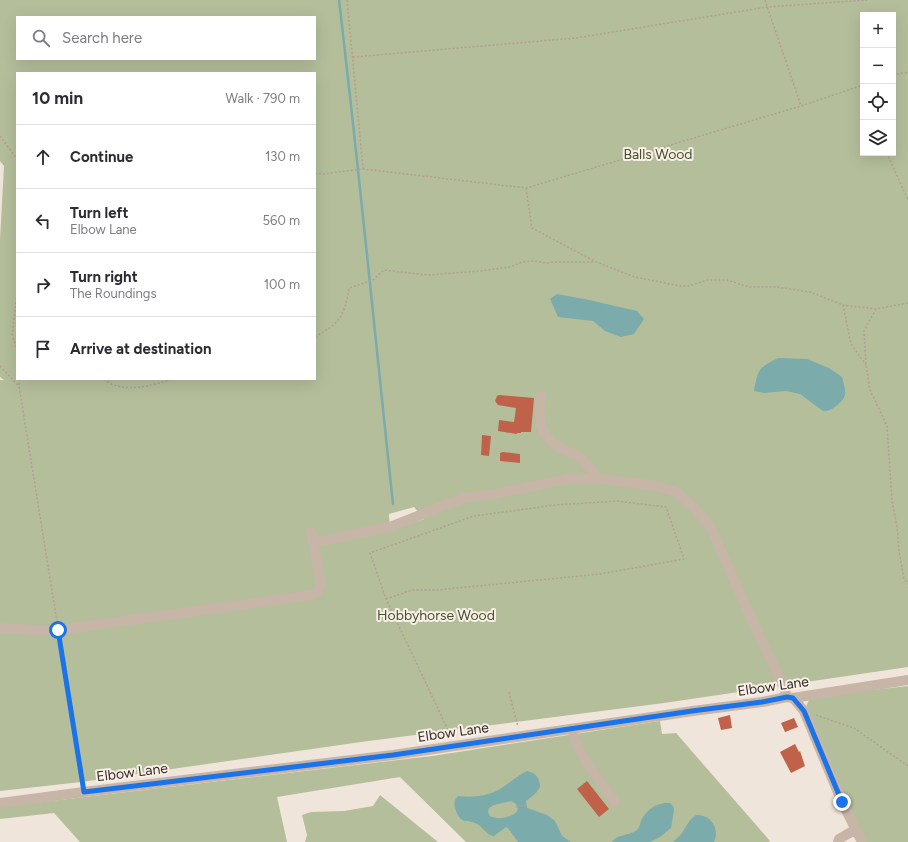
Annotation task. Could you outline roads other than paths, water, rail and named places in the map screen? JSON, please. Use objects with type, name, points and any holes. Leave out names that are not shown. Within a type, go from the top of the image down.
[{"type":"lane","points":[[541,396],[540,420],[542,429],[546,436],[564,450],[579,457],[588,465],[597,478]]},
{"type":"lane","points":[[313,543],[390,527],[463,498],[490,495],[569,479],[597,478],[651,485],[676,492],[695,508],[712,530],[755,627],[783,684],[790,697],[804,711],[842,802],[862,842]]},
{"type":"lane","points":[[0,628],[52,631],[313,595],[318,592],[321,587],[311,532]]},
{"type":"lane","name":"Elbow Lane","points":[[0,803],[459,746],[908,680]]},
{"type":"lane","points":[[572,729],[578,748],[586,762],[615,802]]},
{"type":"lane","points":[[838,842],[856,829]]},
{"type":"water","points":[[557,294],[637,311],[644,319],[634,334],[621,337],[605,331],[593,321],[558,317],[550,299]]},
{"type":"water","points":[[778,358],[807,359],[829,368],[842,377],[845,388],[844,397],[840,403],[830,410],[823,411],[800,394],[786,391],[764,393],[754,391],[760,370]]},
{"type":"water","points":[[527,771],[535,775],[538,779],[540,787],[536,793],[526,801],[527,808],[547,815],[555,821],[562,836],[571,842],[518,842],[506,827],[494,836],[487,833],[479,825],[459,818],[454,805],[458,796],[471,797],[495,792]],"holes":[[[511,801],[518,809],[516,812],[507,817],[495,818],[490,816],[488,812],[489,808],[494,805]]]},
{"type":"water","points":[[670,803],[674,810],[671,828],[660,837],[650,842],[612,842],[620,836],[637,830],[646,813],[657,805]]},
{"type":"water","points":[[696,815],[706,817],[713,823],[716,832],[714,842],[673,842],[681,834]]},
{"type":"waterway","points":[[339,0],[393,504]]},
{"type":"park label","name":"Balls Wood","points":[[658,154]]},
{"type":"park label","name":"Hobbyhorse Wood","points":[[436,615]]}]
